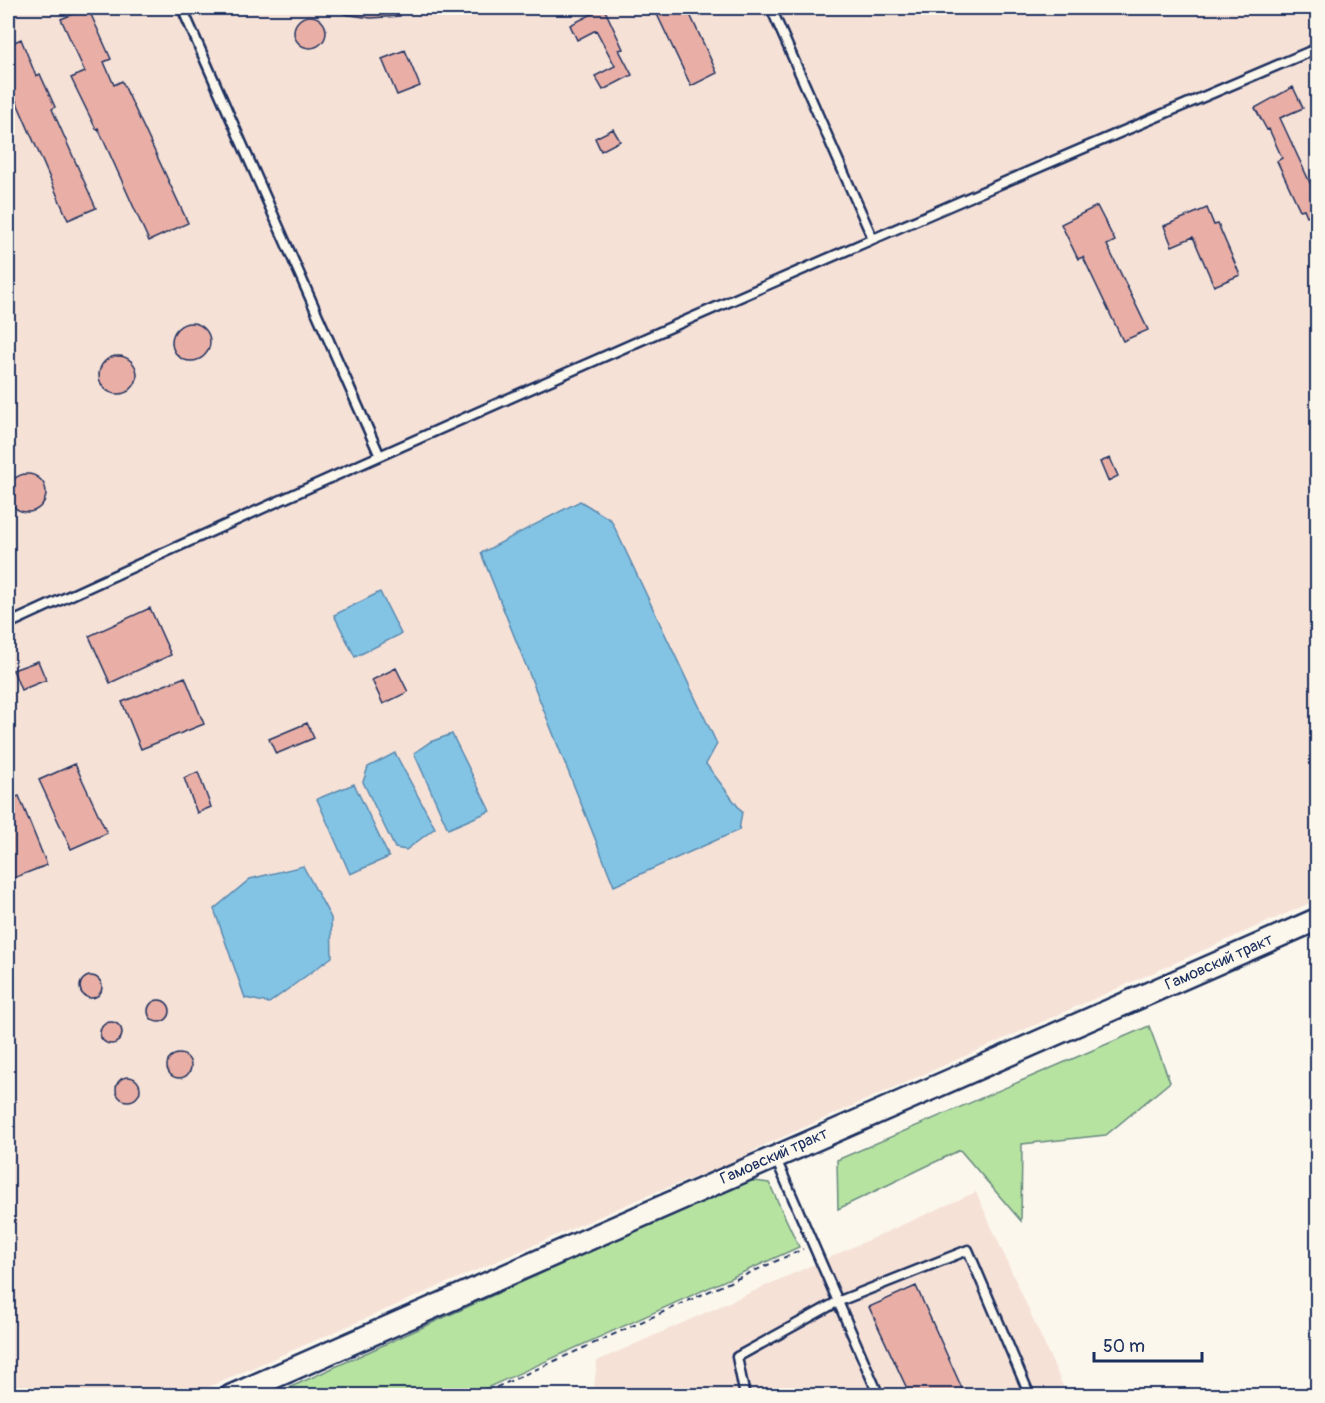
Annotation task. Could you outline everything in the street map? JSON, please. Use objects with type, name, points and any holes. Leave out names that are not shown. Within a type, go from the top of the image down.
[{"type":"street","name":"Гамовский тракт","points":[[231,1395],[1317,919]]},
{"type":"lane","points":[[182,8],[379,454]]},
{"type":"lane","points":[[771,8],[872,237]]},
{"type":"lane","points":[[8,624],[379,454],[872,237],[1317,48]]},
{"type":"lane","points":[[775,1155],[812,1245],[879,1395]]},
{"type":"lane","points":[[745,1395],[737,1357],[837,1302],[968,1250],[1030,1395]]},
{"type":"path","points":[[477,1395],[812,1245]]},
{"type":"shaded area","points":[[8,8],[1317,8],[1317,900],[760,1147],[737,1162],[658,1191],[190,1395],[8,1395],[8,1236],[16,1232],[8,1211]]},
{"type":"shaded area","points":[[976,1192],[1067,1395],[593,1396],[597,1361]]},
{"type":"green space","points":[[1149,1026],[1170,1082],[1106,1135],[1022,1144],[1021,1221],[960,1150],[838,1209],[837,1160]]},
{"type":"green space","points":[[747,1180],[769,1183],[799,1247],[471,1395],[271,1396]]},
{"type":"water","points":[[580,501],[611,520],[717,744],[706,764],[742,812],[739,830],[614,886],[481,553]]},
{"type":"water","points":[[380,592],[401,634],[355,657],[334,615]]},
{"type":"water","points":[[452,734],[490,811],[448,829],[414,753],[430,742]]},
{"type":"water","points":[[395,753],[435,828],[406,850],[395,848],[363,782],[368,767]]},
{"type":"water","points":[[354,784],[389,857],[350,874],[317,799]]},
{"type":"water","points":[[303,866],[331,918],[332,957],[269,1003],[245,998],[214,909],[250,879]]},
{"type":"building","points":[[88,8],[111,59],[104,62],[114,85],[122,81],[188,223],[149,241],[98,128],[96,129],[71,78],[85,72],[61,19]]},
{"type":"building","points":[[344,8],[400,8],[400,16],[371,18],[344,14]]},
{"type":"building","points":[[604,8],[623,49],[619,50],[632,75],[603,90],[595,76],[615,66],[596,30],[577,40],[570,25]]},
{"type":"building","points":[[654,8],[687,8],[717,73],[691,86]]},
{"type":"building","points":[[310,16],[321,21],[326,32],[321,43],[310,48],[299,43],[294,32],[299,21]]},
{"type":"building","points":[[21,39],[36,76],[40,74],[55,107],[52,109],[96,208],[68,220],[8,82],[8,45]]},
{"type":"building","points":[[405,50],[420,86],[397,95],[382,59]]},
{"type":"building","points":[[1293,87],[1303,108],[1280,118],[1317,198],[1317,211],[1307,216],[1304,209],[1300,210],[1277,161],[1282,158],[1269,129],[1267,130],[1255,108]]},
{"type":"building","points":[[613,129],[620,141],[601,151],[595,138]]},
{"type":"building","points":[[1097,206],[1115,241],[1107,245],[1148,330],[1123,341],[1083,257],[1078,259],[1061,224]]},
{"type":"building","points":[[1207,208],[1214,225],[1218,224],[1240,275],[1214,286],[1193,237],[1172,246],[1164,226]]},
{"type":"building","points":[[191,323],[205,328],[210,342],[205,356],[191,361],[177,356],[172,342],[177,328]]},
{"type":"building","points":[[118,356],[132,361],[137,375],[132,389],[118,394],[104,389],[99,375],[104,361]]},
{"type":"building","points":[[1110,458],[1118,476],[1108,481],[1100,462]]},
{"type":"building","points":[[27,474],[41,479],[46,493],[41,507],[27,512],[13,507],[8,493],[13,479]]},
{"type":"building","points":[[150,608],[171,655],[110,683],[89,636]]},
{"type":"building","points":[[38,661],[46,680],[21,690],[13,670]]},
{"type":"building","points":[[396,668],[408,692],[383,704],[372,680]]},
{"type":"building","points":[[185,677],[204,724],[141,749],[122,702]]},
{"type":"building","points":[[307,723],[314,738],[276,754],[269,739]]},
{"type":"building","points":[[75,764],[107,833],[71,849],[39,780]]},
{"type":"building","points":[[198,772],[211,807],[197,813],[184,778]]},
{"type":"building","points":[[19,796],[47,865],[11,879],[8,870],[8,800]]},
{"type":"building","points":[[91,976],[99,979],[102,987],[99,995],[91,998],[83,995],[80,987],[83,979]]},
{"type":"building","points":[[159,1000],[167,1003],[170,1011],[167,1019],[159,1022],[151,1019],[148,1011],[151,1003]]},
{"type":"building","points":[[111,1022],[119,1025],[122,1033],[119,1041],[111,1044],[103,1041],[100,1033],[103,1025]]},
{"type":"building","points":[[174,1054],[184,1054],[191,1061],[191,1071],[184,1078],[174,1078],[167,1071],[167,1061]]},
{"type":"building","points":[[123,1077],[133,1077],[140,1084],[140,1094],[133,1101],[123,1101],[116,1094],[116,1084]]},
{"type":"building","points":[[916,1286],[965,1395],[910,1395],[869,1307]]}]
